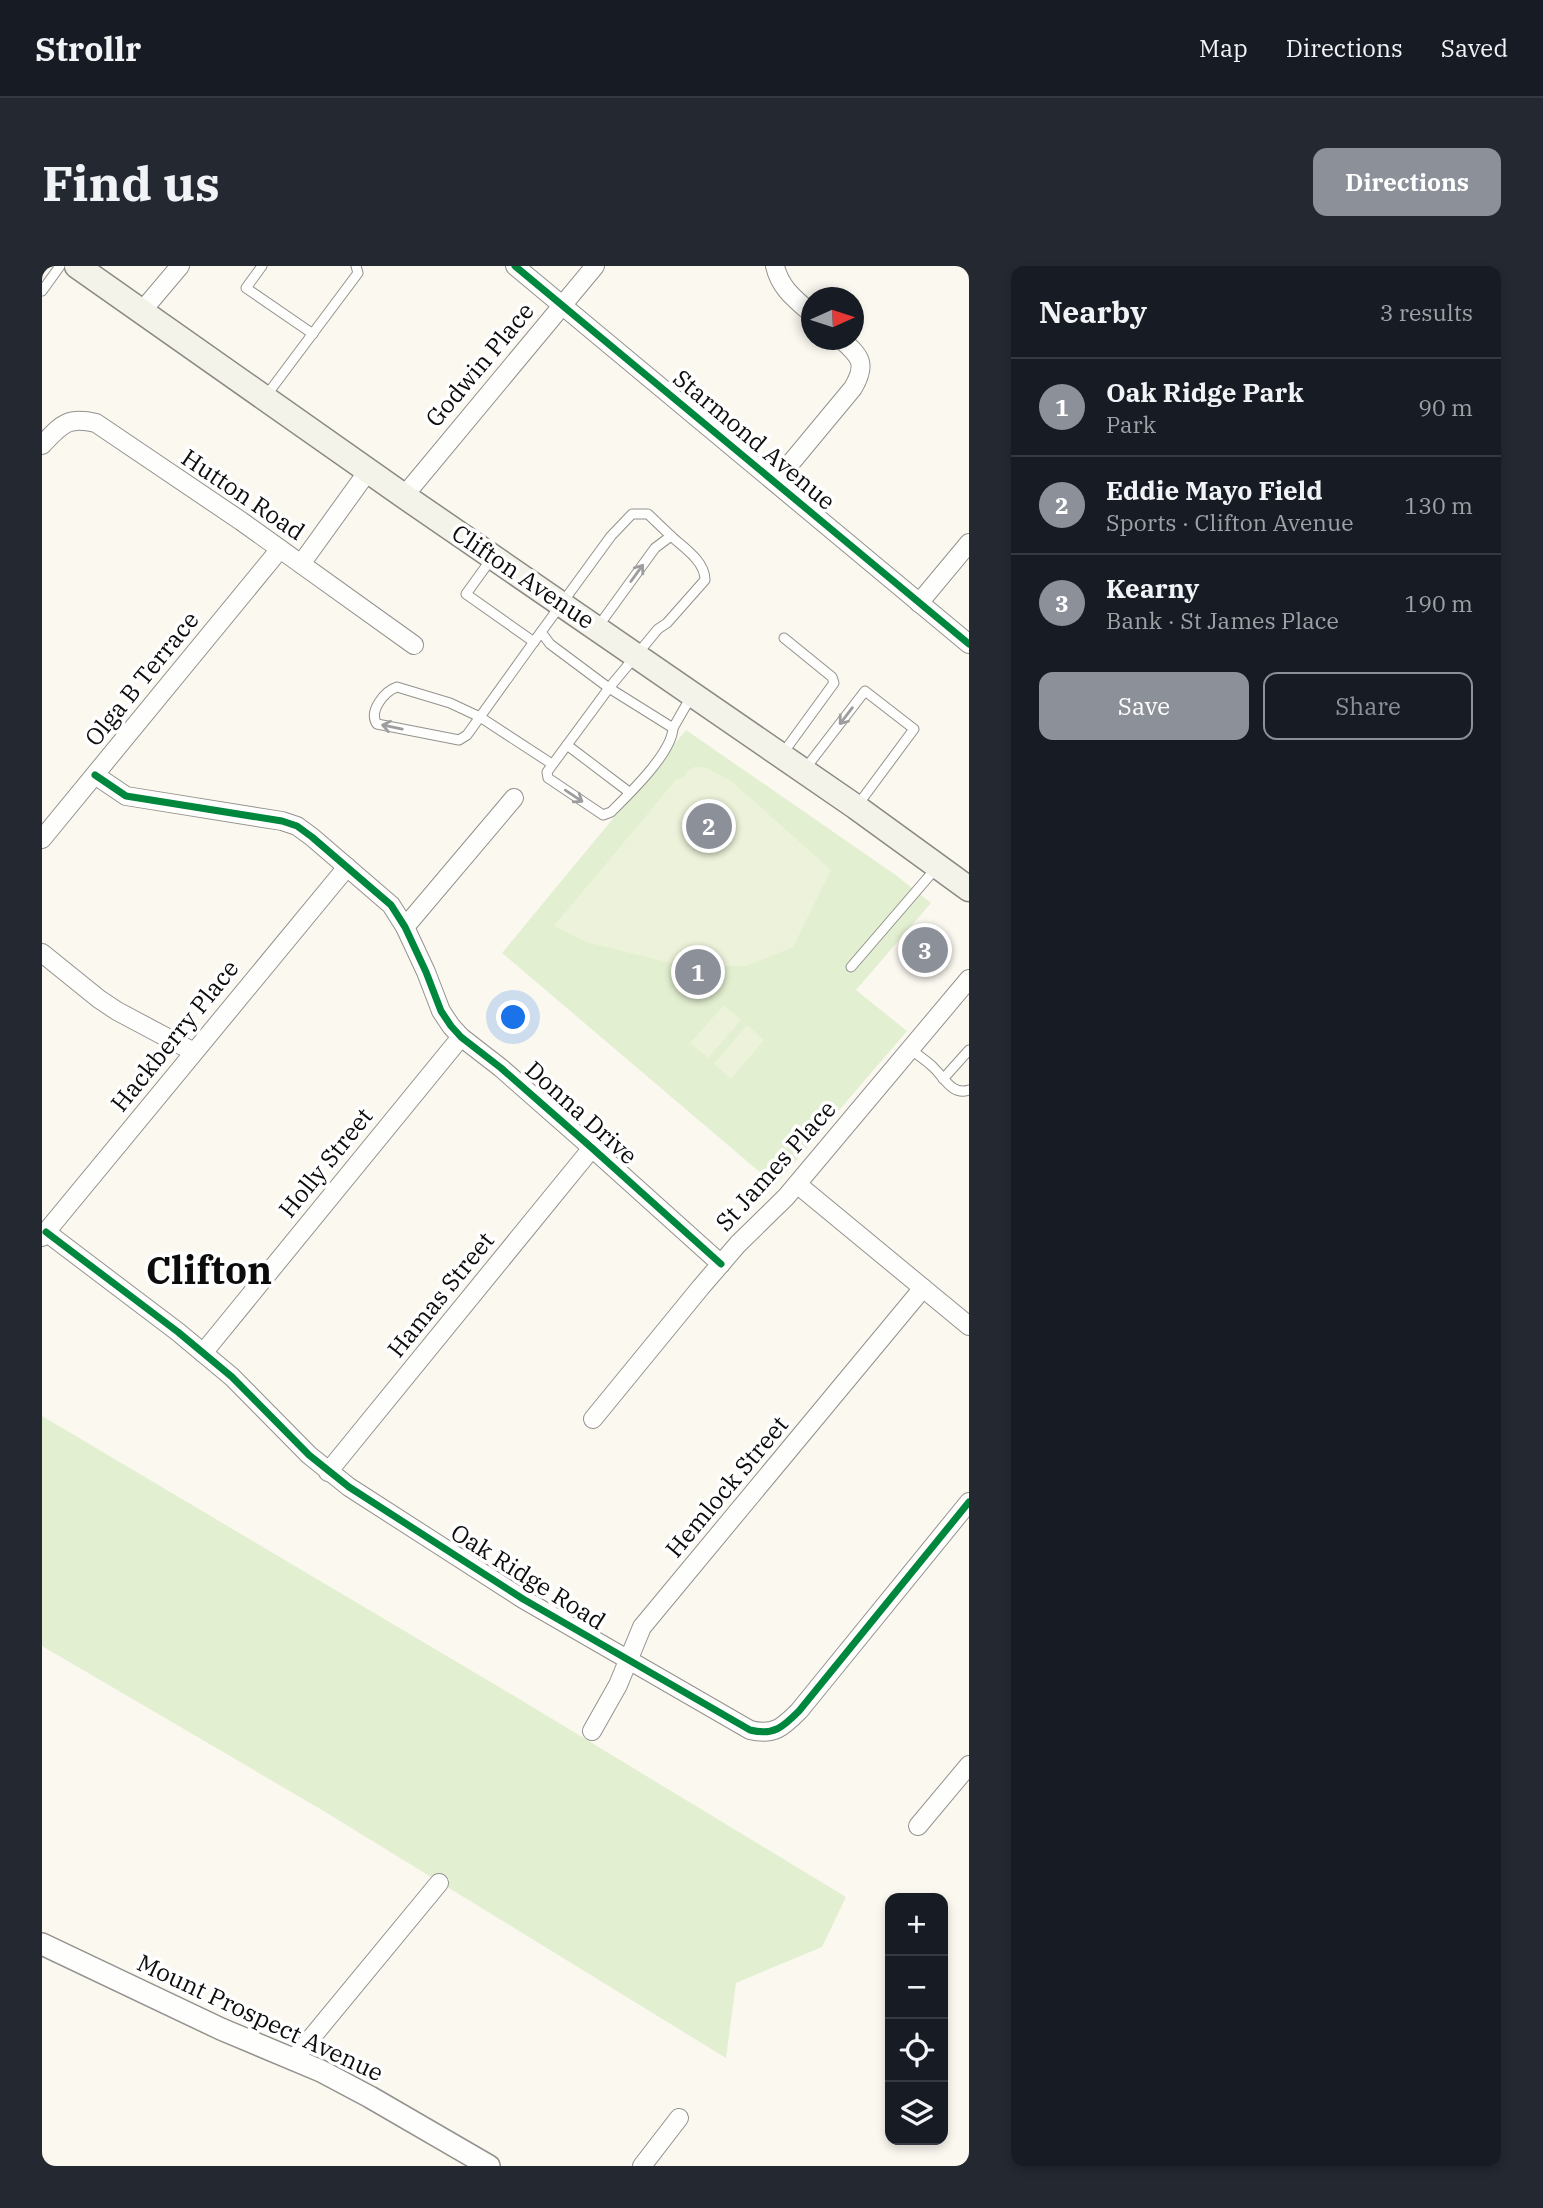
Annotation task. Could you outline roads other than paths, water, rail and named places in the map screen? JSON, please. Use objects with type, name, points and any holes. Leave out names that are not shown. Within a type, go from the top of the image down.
[{"type":"main road","name":"Clifton Avenue","points":[[76,266],[368,471],[782,755],[969,889]]},
{"type":"street","points":[[142,311],[180,266]]},
{"type":"street","name":"Starmond Avenue","points":[[515,266],[969,644]]},
{"type":"street","name":"Godwin Place","points":[[404,495],[595,266]]},
{"type":"street","points":[[775,266],[783,287],[801,304]]},
{"type":"street","points":[[775,482],[853,388],[860,376],[862,363],[854,350]]},
{"type":"street","name":"Hutton Road","points":[[42,445],[57,428],[69,421],[96,423],[414,645]]},
{"type":"street","points":[[300,564],[368,471]]},
{"type":"street","points":[[919,603],[969,542]]},
{"type":"street","name":"Olga B Terrace","points":[[42,839],[280,549]]},
{"type":"street","name":"Donna Drive","points":[[95,775],[126,796],[282,821],[297,827],[391,905],[405,927],[441,1011],[461,1037],[501,1068],[721,1264]]},
{"type":"street","points":[[405,927],[514,797]]},
{"type":"street","name":"Hackberry Place","points":[[44,1235],[346,867]]},
{"type":"street","points":[[42,953],[117,1011],[194,1052]]},
{"type":"street","name":"St James Place","points":[[593,1419],[738,1244],[797,1184],[969,979]]},
{"type":"street","name":"Holly Street","points":[[203,1353],[461,1037]]},
{"type":"street","name":"Hamas Street","points":[[328,1472],[592,1148]]},
{"type":"street","points":[[797,1184],[969,1326]]},
{"type":"street","name":"Oak Ridge Road","points":[[44,1235],[232,1377],[328,1472],[349,1488],[523,1599],[750,1730],[762,1733],[773,1731],[799,1711],[969,1502]]},
{"type":"street","name":"Hemlock Street","points":[[592,1731],[618,1685],[642,1628],[923,1288]]},
{"type":"street","points":[[918,1826],[969,1765]]},
{"type":"street","points":[[293,2060],[439,1883]]},
{"type":"street","name":"Mount Prospect Avenue","points":[[42,1944],[221,2029],[321,2071],[489,2166]]},
{"type":"street","points":[[642,2166],[679,2118]]},
{"type":"lane","points":[[42,291],[60,266]]},
{"type":"lane","points":[[262,266],[246,288],[313,334]]},
{"type":"lane","points":[[265,398],[358,273],[356,266]]},
{"type":"lane","points":[[552,764],[480,717],[450,703],[397,687],[375,708],[374,720],[377,724],[458,740],[467,735],[480,717],[534,642],[561,603],[611,536],[632,514],[648,514],[696,559],[705,571],[705,580],[667,623],[658,629],[609,688],[552,764],[547,772],[548,778],[603,816],[611,812],[660,757],[692,694]]},
{"type":"lane","points":[[597,628],[655,548],[671,536]]},
{"type":"lane","points":[[493,556],[466,594],[534,642]]},
{"type":"lane","points":[[541,632],[550,644],[609,688],[673,728]]},
{"type":"lane","points":[[782,755],[834,683],[832,677],[784,638]]},
{"type":"lane","points":[[804,771],[864,691],[914,729],[856,807]]},
{"type":"lane","points":[[567,745],[629,792]]},
{"type":"lane","points":[[852,967],[938,865]]},
{"type":"lane","points":[[911,1050],[958,1091],[969,1090]]},
{"type":"lane","points":[[946,1082],[969,1050]]},
{"type":"place","name":"Eddie Mayo Field","points":[[709,826]]},
{"type":"place","name":"Kearny","points":[[925,950]]},
{"type":"place","name":"Oak Ridge Park","points":[[698,972]]},
{"type":"district","name":"Clifton","points":[[209,1271]]}]
